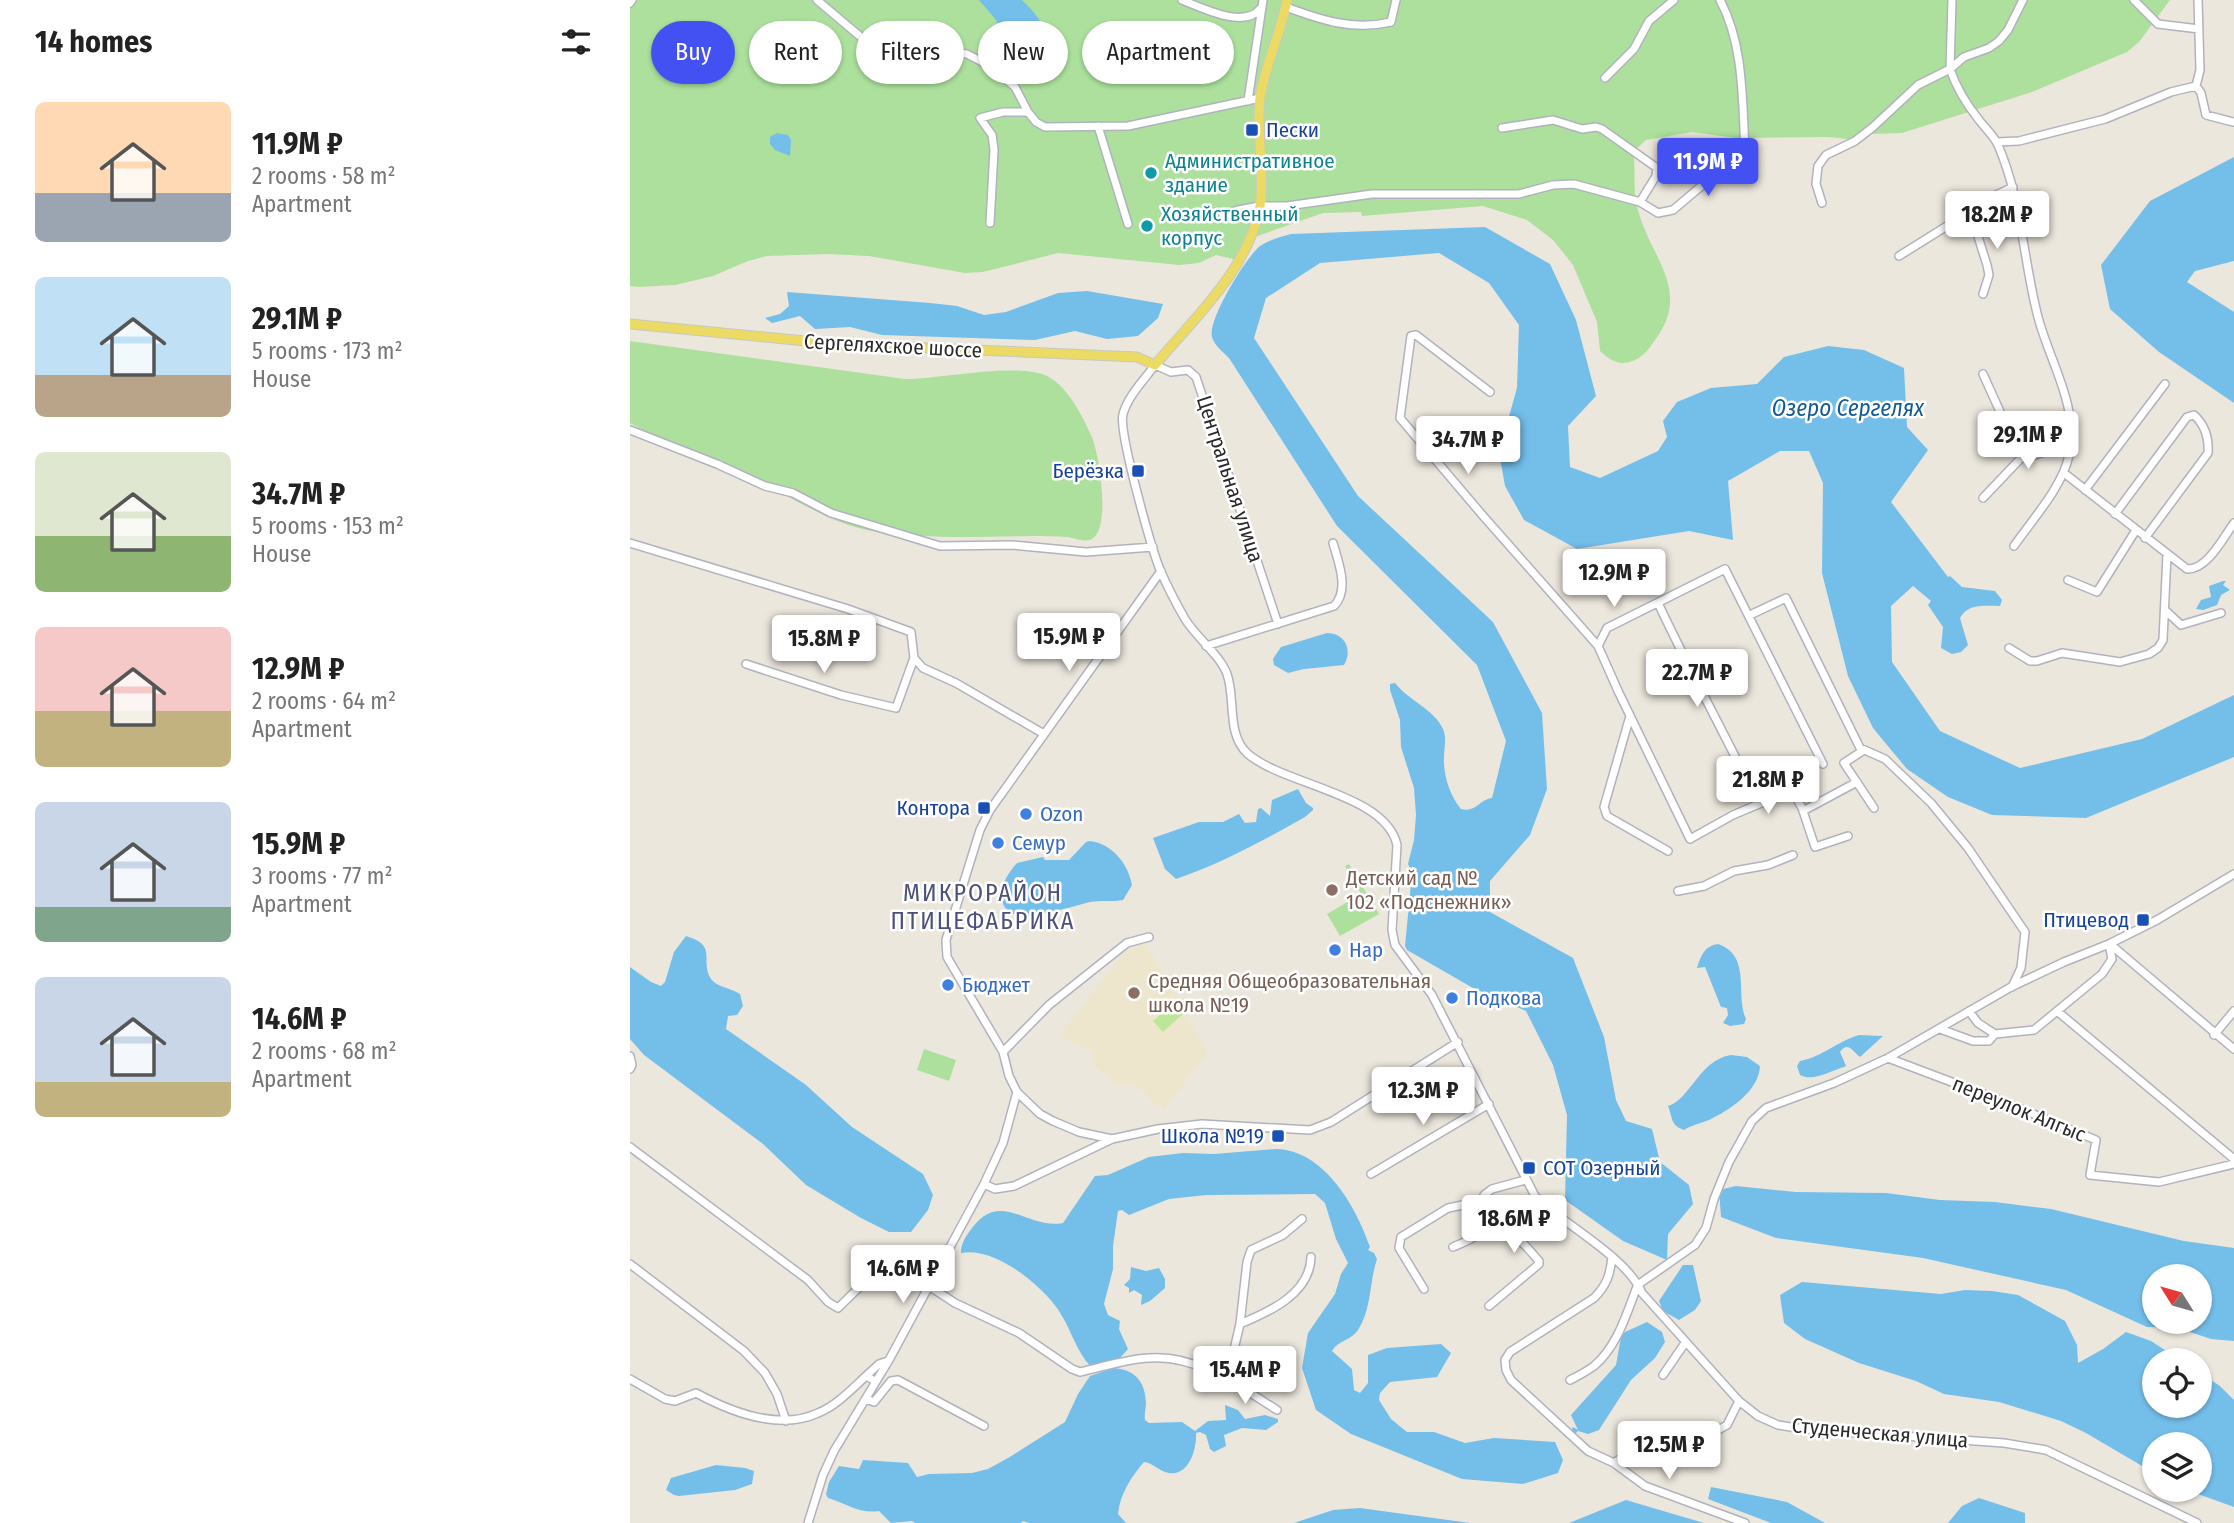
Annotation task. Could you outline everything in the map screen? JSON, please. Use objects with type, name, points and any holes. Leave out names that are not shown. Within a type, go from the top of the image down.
[{"type":"main road","points":[[1154,365],[1218,290],[1240,260],[1253,233],[1263,169],[1260,98],[1286,3]]},
{"type":"main road","name":"Сергеляхское шоссе","points":[[630,324],[836,344],[1138,357],[1154,365]]},
{"type":"street","points":[[817,0],[862,38],[873,42],[967,54],[990,66],[1015,87],[1028,112],[1036,122],[1045,127],[1128,126],[1260,98]]},
{"type":"street","points":[[1182,0],[1213,12],[1237,17],[1254,16],[1264,3]]},
{"type":"street","points":[[1286,3],[1331,23],[1362,26],[1391,22],[1396,0]]},
{"type":"street","points":[[1605,78],[1634,49],[1650,21],[1674,0]]},
{"type":"street","points":[[1223,216],[1259,206],[1287,206],[1382,194],[1519,194],[1574,184],[1640,202],[1658,213],[1673,210],[1745,149],[1740,66],[1733,28],[1720,0]]},
{"type":"street","points":[[1952,0],[1950,69],[1953,79],[1976,117],[1997,142],[2013,187],[2038,318],[2056,363],[2070,414],[2071,442],[2064,473],[2014,546]]},
{"type":"street","points":[[1822,203],[1816,184],[1818,166],[1826,155],[1864,134],[1918,85],[1950,69],[1964,57],[1989,48],[1999,41],[2008,30],[2023,0]]},
{"type":"street","points":[[2134,0],[2158,24],[2199,29]]},
{"type":"street","points":[[2198,0],[2200,70],[2196,86],[2201,93],[2206,115],[2233,122]]},
{"type":"street","points":[[1248,101],[1264,3]]},
{"type":"street","points":[[1997,142],[2018,141],[2105,120],[2171,92],[2196,86]]},
{"type":"street","points":[[990,223],[994,150],[992,135],[980,118],[1003,112],[1028,112]]},
{"type":"street","points":[[1502,128],[1553,121],[1582,129],[1602,129],[1657,168],[1656,176],[1640,202]]},
{"type":"street","points":[[1098,126],[1128,224]]},
{"type":"street","points":[[1899,256],[1955,221],[1969,208],[2013,187]]},
{"type":"street","points":[[1969,208],[1989,275],[1983,294]]},
{"type":"street","points":[[1490,392],[1416,335],[1411,336],[1400,418],[1598,646],[1690,839],[1733,815],[1792,790],[1803,811],[1815,847],[1848,836]]},
{"type":"street","name":"Студенческая улица","points":[[1154,365],[1128,401],[1122,415],[1122,430],[1161,571],[1186,621],[1226,672],[1234,729],[1241,746],[1249,755],[1285,774],[1351,801],[1388,825],[1395,835],[1397,845],[1392,930],[1395,945],[1432,995],[1535,1196],[1612,1257],[1639,1284],[1642,1293],[1685,1343],[1739,1401],[1758,1416],[1778,1424],[1803,1429],[2004,1443],[2046,1450],[2197,1523]]},
{"type":"street","name":"Центральная улица","points":[[1154,365],[1171,372],[1188,370],[1196,377],[1278,624]]},
{"type":"street","points":[[1983,373],[2015,451],[2022,457]]},
{"type":"street","points":[[2085,490],[2165,384]]},
{"type":"street","points":[[2115,514],[2187,417],[2194,415],[2205,429],[2208,453],[2145,538]]},
{"type":"street","points":[[630,430],[765,486],[793,494],[831,513],[931,543],[1021,546],[1086,552],[1153,547]]},
{"type":"street","points":[[1983,498],[2022,457],[2071,442]]},
{"type":"street","points":[[2064,473],[2187,569],[2194,569],[2203,563],[2234,523]]},
{"type":"street","points":[[2068,580],[2097,592],[2136,530]]},
{"type":"street","points":[[630,543],[848,609],[911,632],[914,658],[896,708],[841,695],[746,664]]},
{"type":"street","points":[[1206,646],[1334,606],[1339,601],[1342,584],[1333,543]]},
{"type":"street","points":[[2009,648],[2030,661],[2062,653],[2120,662],[2158,648],[2163,640],[2166,611],[2167,554]]},
{"type":"street","points":[[1598,646],[1607,628],[1725,569],[1823,764]]},
{"type":"street","points":[[1112,1139],[1087,1135],[1053,1121],[1040,1114],[1017,1092],[1009,1076],[1003,1052],[947,957],[946,940],[980,830],[990,810],[1116,630],[1161,571]]},
{"type":"street","points":[[1750,615],[1786,598],[1860,748],[1885,759],[1951,826],[2025,932],[2021,968],[2011,987]]},
{"type":"street","points":[[1658,603],[1759,804]]},
{"type":"street","points":[[2166,611],[2181,625],[2221,613]]},
{"type":"street","points":[[1023,642],[1038,623],[1042,622],[1116,630]]},
{"type":"street","points":[[914,658],[923,668],[956,683],[1044,734]]},
{"type":"street","points":[[1630,716],[1604,807],[1607,816],[1668,851]]},
{"type":"street","points":[[1864,750],[1844,763],[1874,808]]},
{"type":"street","points":[[1803,811],[1857,782]]},
{"type":"street","points":[[1678,891],[1704,886],[1734,871],[1768,865],[1793,855]]},
{"type":"street","points":[[1570,1380],[1593,1366],[1607,1352],[1623,1324],[1639,1284],[1695,1245],[1706,1228],[1729,1162],[1752,1121],[1766,1108],[1834,1083],[1888,1058],[2011,987],[2157,920],[2234,874]]},
{"type":"street","points":[[1003,1052],[1042,1012],[1108,958],[1128,943],[1149,937]]},
{"type":"street","points":[[1969,1011],[1978,1023],[1995,1034],[2034,1030],[2102,974],[2112,959],[2109,944]]},
{"type":"street","points":[[2109,944],[2214,1035],[2234,1049]]},
{"type":"street","points":[[2057,1011],[2234,1162]]},
{"type":"street","points":[[2214,1035],[2234,1011]]},
{"type":"street","points":[[1940,1029],[1973,1041],[1990,1041],[1995,1034]]},
{"type":"street","points":[[984,1184],[995,1189],[1014,1186],[1112,1139],[1158,1129],[1202,1124],[1320,1128],[1458,1042]]},
{"type":"street","points":[[630,1056],[630,1069]]},
{"type":"street","name":"переулок Алгыс","points":[[1888,1058],[2096,1140],[2090,1175],[2159,1182],[2234,1162]]},
{"type":"street","points":[[808,1523],[823,1475],[834,1451],[889,1360],[984,1184],[1003,1143],[1017,1092]]},
{"type":"street","points":[[1371,1174],[1489,1104]]},
{"type":"street","points":[[630,1147],[808,1280],[838,1308],[881,1266],[889,1265],[955,1303],[1019,1333],[1080,1372],[1132,1360],[1170,1358],[1191,1363],[1227,1379],[1277,1410]]},
{"type":"street","points":[[1489,1306],[1537,1266],[1539,1261],[1491,1216],[1483,1200],[1484,1195],[1492,1189],[1525,1180]]},
{"type":"street","points":[[1423,1289],[1399,1248],[1401,1237],[1448,1208],[1483,1200]]},
{"type":"street","points":[[1453,1247],[1477,1237],[1484,1231],[1491,1216]]},
{"type":"street","points":[[1227,1379],[1240,1324],[1247,1262],[1251,1250],[1283,1235],[1302,1219]]},
{"type":"street","points":[[1240,1324],[1284,1301],[1301,1287],[1310,1272],[1311,1257]]},
{"type":"street","points":[[1612,1257],[1609,1278],[1603,1289],[1594,1298],[1516,1348],[1505,1360],[1506,1370],[1519,1389],[1565,1428],[1587,1451],[1614,1463],[1645,1486],[1745,1523]]},
{"type":"street","points":[[630,1264],[744,1351],[765,1373],[778,1394],[786,1421]]},
{"type":"street","points":[[1663,1375],[1685,1343]]},
{"type":"street","points":[[630,1379],[665,1399],[675,1401],[696,1393],[731,1409],[786,1421],[825,1410],[879,1364],[889,1360]]},
{"type":"street","points":[[866,1376],[875,1381]]},
{"type":"street","points":[[866,1399],[874,1402],[891,1381],[898,1380],[984,1426]]},
{"type":"street","points":[[1614,1463],[1651,1438],[1651,1428],[1685,1426],[1720,1429],[1727,1425],[1739,1401]]},
{"type":"shaded area","name":"Средняя Общеобразовательная школа №19","points":[[1146,943],[1208,1052],[1164,1110],[1148,1098],[1146,1091],[1138,1090],[1137,1086],[1117,1085],[1093,1065],[1091,1050],[1058,1037],[1125,951]]},
{"type":"green space","points":[[630,0],[2170,0],[2139,42],[2127,52],[2032,92],[1902,133],[1871,134],[1856,140],[1828,137],[1736,138],[1692,132],[1646,140],[1633,152],[1635,194],[1641,219],[1664,270],[1670,303],[1666,321],[1647,351],[1637,359],[1621,363],[1600,351],[1597,322],[1573,265],[1553,240],[1527,220],[1483,206],[1362,216],[1361,212],[1323,213],[1249,239],[1237,260],[1216,255],[1199,263],[1179,265],[1058,253],[983,272],[965,273],[869,256],[767,256],[713,276],[675,285],[630,286]]},
{"type":"green space","points":[[630,341],[905,379],[999,371],[1034,372],[1047,376],[1074,402],[1094,444],[1102,492],[1101,524],[1096,535],[1084,541],[1054,536],[911,535],[872,531],[834,519],[630,423]]},
{"type":"green space","points":[[1349,864],[1379,914],[1340,936],[1327,914],[1361,894],[1345,866]]},
{"type":"green space","points":[[1174,1002],[1184,1013],[1163,1032],[1153,1021]]},
{"type":"green space","points":[[924,1049],[956,1060],[949,1081],[917,1070]]},
{"type":"water","points":[[979,0],[1022,0],[1039,21],[996,21]]},
{"type":"water","points":[[777,133],[788,135],[791,140],[790,156],[775,150],[770,144],[770,137]]},
{"type":"water","points":[[2234,157],[2234,261],[2195,271],[2187,282],[2234,312],[2234,403],[2159,352],[2110,309],[2101,265],[2150,201]]},
{"type":"water","name":"Озеро Сергелях","points":[[1485,227],[1550,264],[1576,320],[1596,396],[1568,426],[1570,467],[1600,478],[1658,451],[1667,437],[1663,421],[1677,402],[1711,388],[1757,384],[1784,357],[1828,346],[1864,350],[1904,368],[1907,427],[1928,450],[1891,502],[1948,577],[1962,587],[1995,591],[2002,600],[2000,606],[1977,606],[1963,613],[1960,618],[1968,645],[1961,652],[1952,654],[1941,648],[1943,627],[1928,605],[1931,601],[1913,586],[1891,606],[1892,662],[1940,731],[2020,768],[2142,739],[2234,695],[2234,757],[2086,818],[1992,815],[1948,797],[1907,769],[1873,728],[1848,676],[1822,573],[1823,483],[1809,451],[1780,451],[1728,481],[1733,540],[1689,531],[1577,549],[1524,520],[1505,486],[1499,452],[1517,388],[1519,325],[1489,283],[1439,253],[1320,263],[1266,298],[1254,338],[1358,496],[1493,622],[1542,713],[1547,789],[1530,835],[1490,881],[1490,912],[1573,958],[1604,1037],[1616,1100],[1626,1121],[1652,1129],[1660,1162],[1689,1185],[1693,1204],[1668,1234],[1667,1260],[1623,1241],[1565,1200],[1567,1115],[1553,1065],[1526,1011],[1473,988],[1407,950],[1405,946],[1412,873],[1408,864],[1416,815],[1414,788],[1401,747],[1400,720],[1390,684],[1395,683],[1428,710],[1443,729],[1446,778],[1461,809],[1474,808],[1492,798],[1506,741],[1477,665],[1337,526],[1229,358],[1212,337],[1215,318],[1237,275],[1254,252],[1271,240],[1291,234]]},
{"type":"water","points":[[1087,291],[1163,304],[1158,318],[1138,336],[1107,339],[1075,331],[1035,340],[882,335],[850,327],[815,329],[800,316],[772,323],[765,318],[780,314],[789,306],[787,292],[957,306],[984,315],[1006,312],[1058,293]]},
{"type":"water","points":[[2226,581],[2223,585],[2230,590],[2221,595],[2217,605],[2203,610],[2196,609],[2201,600],[2211,597],[2209,586]]},
{"type":"water","points":[[1327,633],[1339,636],[1346,643],[1348,654],[1344,665],[1288,673],[1274,665],[1273,659],[1281,647]]},
{"type":"water","points":[[1298,789],[1306,803],[1313,808],[1305,817],[1242,851],[1193,873],[1176,879],[1165,869],[1153,838],[1199,822],[1223,822],[1239,814],[1245,823],[1256,822],[1258,809],[1261,808],[1270,816],[1272,800]]},
{"type":"water","points":[[1090,841],[1112,850],[1127,869],[1132,885],[1123,900],[1090,902],[1031,915],[1014,914],[1007,910],[1001,892],[1017,863],[1043,857],[1045,860],[1069,860]]},
{"type":"water","points":[[686,936],[702,944],[705,949],[711,979],[740,994],[743,1006],[737,1015],[728,1016],[726,1029],[806,1085],[852,1127],[923,1174],[933,1195],[928,1210],[911,1232],[889,1232],[806,1185],[763,1144],[644,1055],[630,1039],[630,967],[661,986],[665,982],[674,952]]},
{"type":"water","points":[[1718,944],[1729,950],[1739,966],[1746,1019],[1744,1024],[1730,1026],[1723,1023],[1728,1015],[1727,1008],[1721,1007],[1705,967],[1697,968],[1706,949]]},
{"type":"water","points":[[1859,1035],[1883,1036],[1860,1057],[1851,1048],[1843,1049],[1840,1052],[1846,1066],[1844,1067],[1816,1077],[1800,1075],[1797,1066],[1800,1061]]},
{"type":"water","points":[[1731,1055],[1747,1057],[1760,1066],[1755,1084],[1742,1099],[1726,1111],[1684,1130],[1676,1126],[1668,1106],[1683,1096],[1711,1064]]},
{"type":"water","points":[[1276,1149],[1309,1159],[1336,1183],[1364,1231],[1370,1247],[1368,1250],[1374,1253],[1377,1259],[1363,1322],[1352,1336],[1332,1351],[1352,1369],[1354,1390],[1360,1393],[1368,1383],[1368,1355],[1387,1348],[1441,1344],[1451,1353],[1437,1377],[1390,1382],[1380,1393],[1379,1400],[1391,1419],[1407,1432],[1434,1432],[1465,1443],[1494,1438],[1555,1442],[1563,1460],[1558,1473],[1523,1484],[1462,1479],[1351,1434],[1316,1410],[1302,1368],[1308,1333],[1335,1294],[1341,1274],[1348,1263],[1336,1239],[1325,1203],[1315,1194],[1206,1195],[1169,1199],[1129,1215],[1122,1210],[1118,1211],[1113,1269],[1104,1304],[1108,1315],[1120,1321],[1119,1329],[1128,1349],[1119,1359],[1091,1367],[1081,1354],[1059,1311],[1029,1279],[988,1255],[961,1253],[966,1237],[983,1217],[1004,1211],[1050,1224],[1063,1223],[1095,1176],[1108,1175],[1149,1157]]},
{"type":"water","points":[[1736,1186],[1796,1192],[1886,1193],[2051,1209],[2184,1241],[2234,1248],[2234,1341],[2211,1339],[2196,1334],[2212,1334],[2212,1264],[2142,1264],[2142,1325],[2066,1290],[1923,1258],[1776,1238],[1721,1217],[1719,1190]]},
{"type":"water","points":[[1683,1265],[1693,1265],[1701,1301],[1695,1310],[1679,1320],[1663,1311],[1659,1301]]},
{"type":"water","points":[[1131,1267],[1146,1271],[1159,1268],[1165,1279],[1165,1288],[1141,1305],[1142,1295],[1134,1290],[1129,1293],[1129,1288],[1124,1285],[1130,1279]]},
{"type":"water","points":[[1802,1282],[1941,1294],[1965,1290],[2018,1295],[2065,1321],[2077,1345],[2078,1363],[2126,1332],[2151,1341],[2162,1348],[2142,1348],[2142,1418],[2212,1418],[2212,1381],[2234,1400],[2234,1507],[2212,1499],[2212,1432],[2142,1432],[2142,1466],[2061,1421],[1999,1402],[1944,1394],[1916,1381],[1859,1363],[1805,1339],[1784,1323],[1780,1295]]},
{"type":"water","points":[[1647,1322],[1662,1332],[1665,1342],[1655,1358],[1631,1380],[1599,1430],[1588,1434],[1578,1431],[1574,1435],[1576,1444],[1567,1437],[1573,1427],[1578,1430],[1571,1415],[1616,1365],[1621,1337],[1625,1332]]},
{"type":"water","points":[[1114,1368],[1128,1371],[1138,1378],[1144,1389],[1145,1420],[1149,1423],[1182,1422],[1195,1431],[1208,1421],[1226,1420],[1225,1405],[1238,1410],[1245,1419],[1265,1415],[1278,1419],[1278,1422],[1266,1430],[1242,1428],[1224,1435],[1226,1446],[1214,1452],[1210,1449],[1206,1435],[1196,1433],[1193,1455],[1180,1472],[1165,1472],[1144,1462],[1121,1500],[1118,1514],[1126,1523],[891,1523],[879,1511],[853,1508],[828,1498],[826,1494],[829,1482],[839,1466],[859,1469],[863,1460],[908,1463],[917,1477],[929,1474],[972,1473],[988,1469],[1065,1422],[1090,1376]]},
{"type":"water","points":[[716,1465],[754,1471],[752,1484],[735,1490],[679,1496],[666,1490],[671,1478]]},
{"type":"water","points":[[1711,1487],[1787,1502],[1825,1523],[1771,1523],[1708,1499]]},
{"type":"water","points":[[1979,1498],[2025,1513],[2025,1523],[1948,1523],[1962,1506]]},
{"type":"water","points":[[1626,1500],[1704,1523],[1569,1523]]},
{"type":"water","points":[[1360,1508],[1470,1523],[1294,1523],[1333,1510]]},
{"type":"place","name":"Пески","points":[[1252,130]]},
{"type":"place","name":"Административное здание","points":[[1151,173]]},
{"type":"place","name":"Хозяйственный корпус","points":[[1147,226]]},
{"type":"place","name":"Берёзка","points":[[1138,471]]},
{"type":"place","name":"Контора","points":[[984,808]]},
{"type":"place","name":"Ozon","points":[[1026,814]]},
{"type":"place","name":"Семур","points":[[998,843]]},
{"type":"place","name":"Детский сад № 102 «Подснежник»","points":[[1332,890]]},
{"type":"place","name":"Птицевод","points":[[2143,920]]},
{"type":"place","name":"Нар","points":[[1335,950]]},
{"type":"place","name":"Бюджет","points":[[948,985]]},
{"type":"place","name":"Средняя Общеобразовательная школа №19","points":[[1134,993]]},
{"type":"place","name":"Подкова","points":[[1452,998]]},
{"type":"place","name":"Школа №19","points":[[1278,1136]]},
{"type":"place","name":"СОТ Озерный","points":[[1529,1168]]},
{"type":"district","name":"МИКРОРАЙОН ПТИЦЕФАБРИКА","points":[[983,907]]}]
